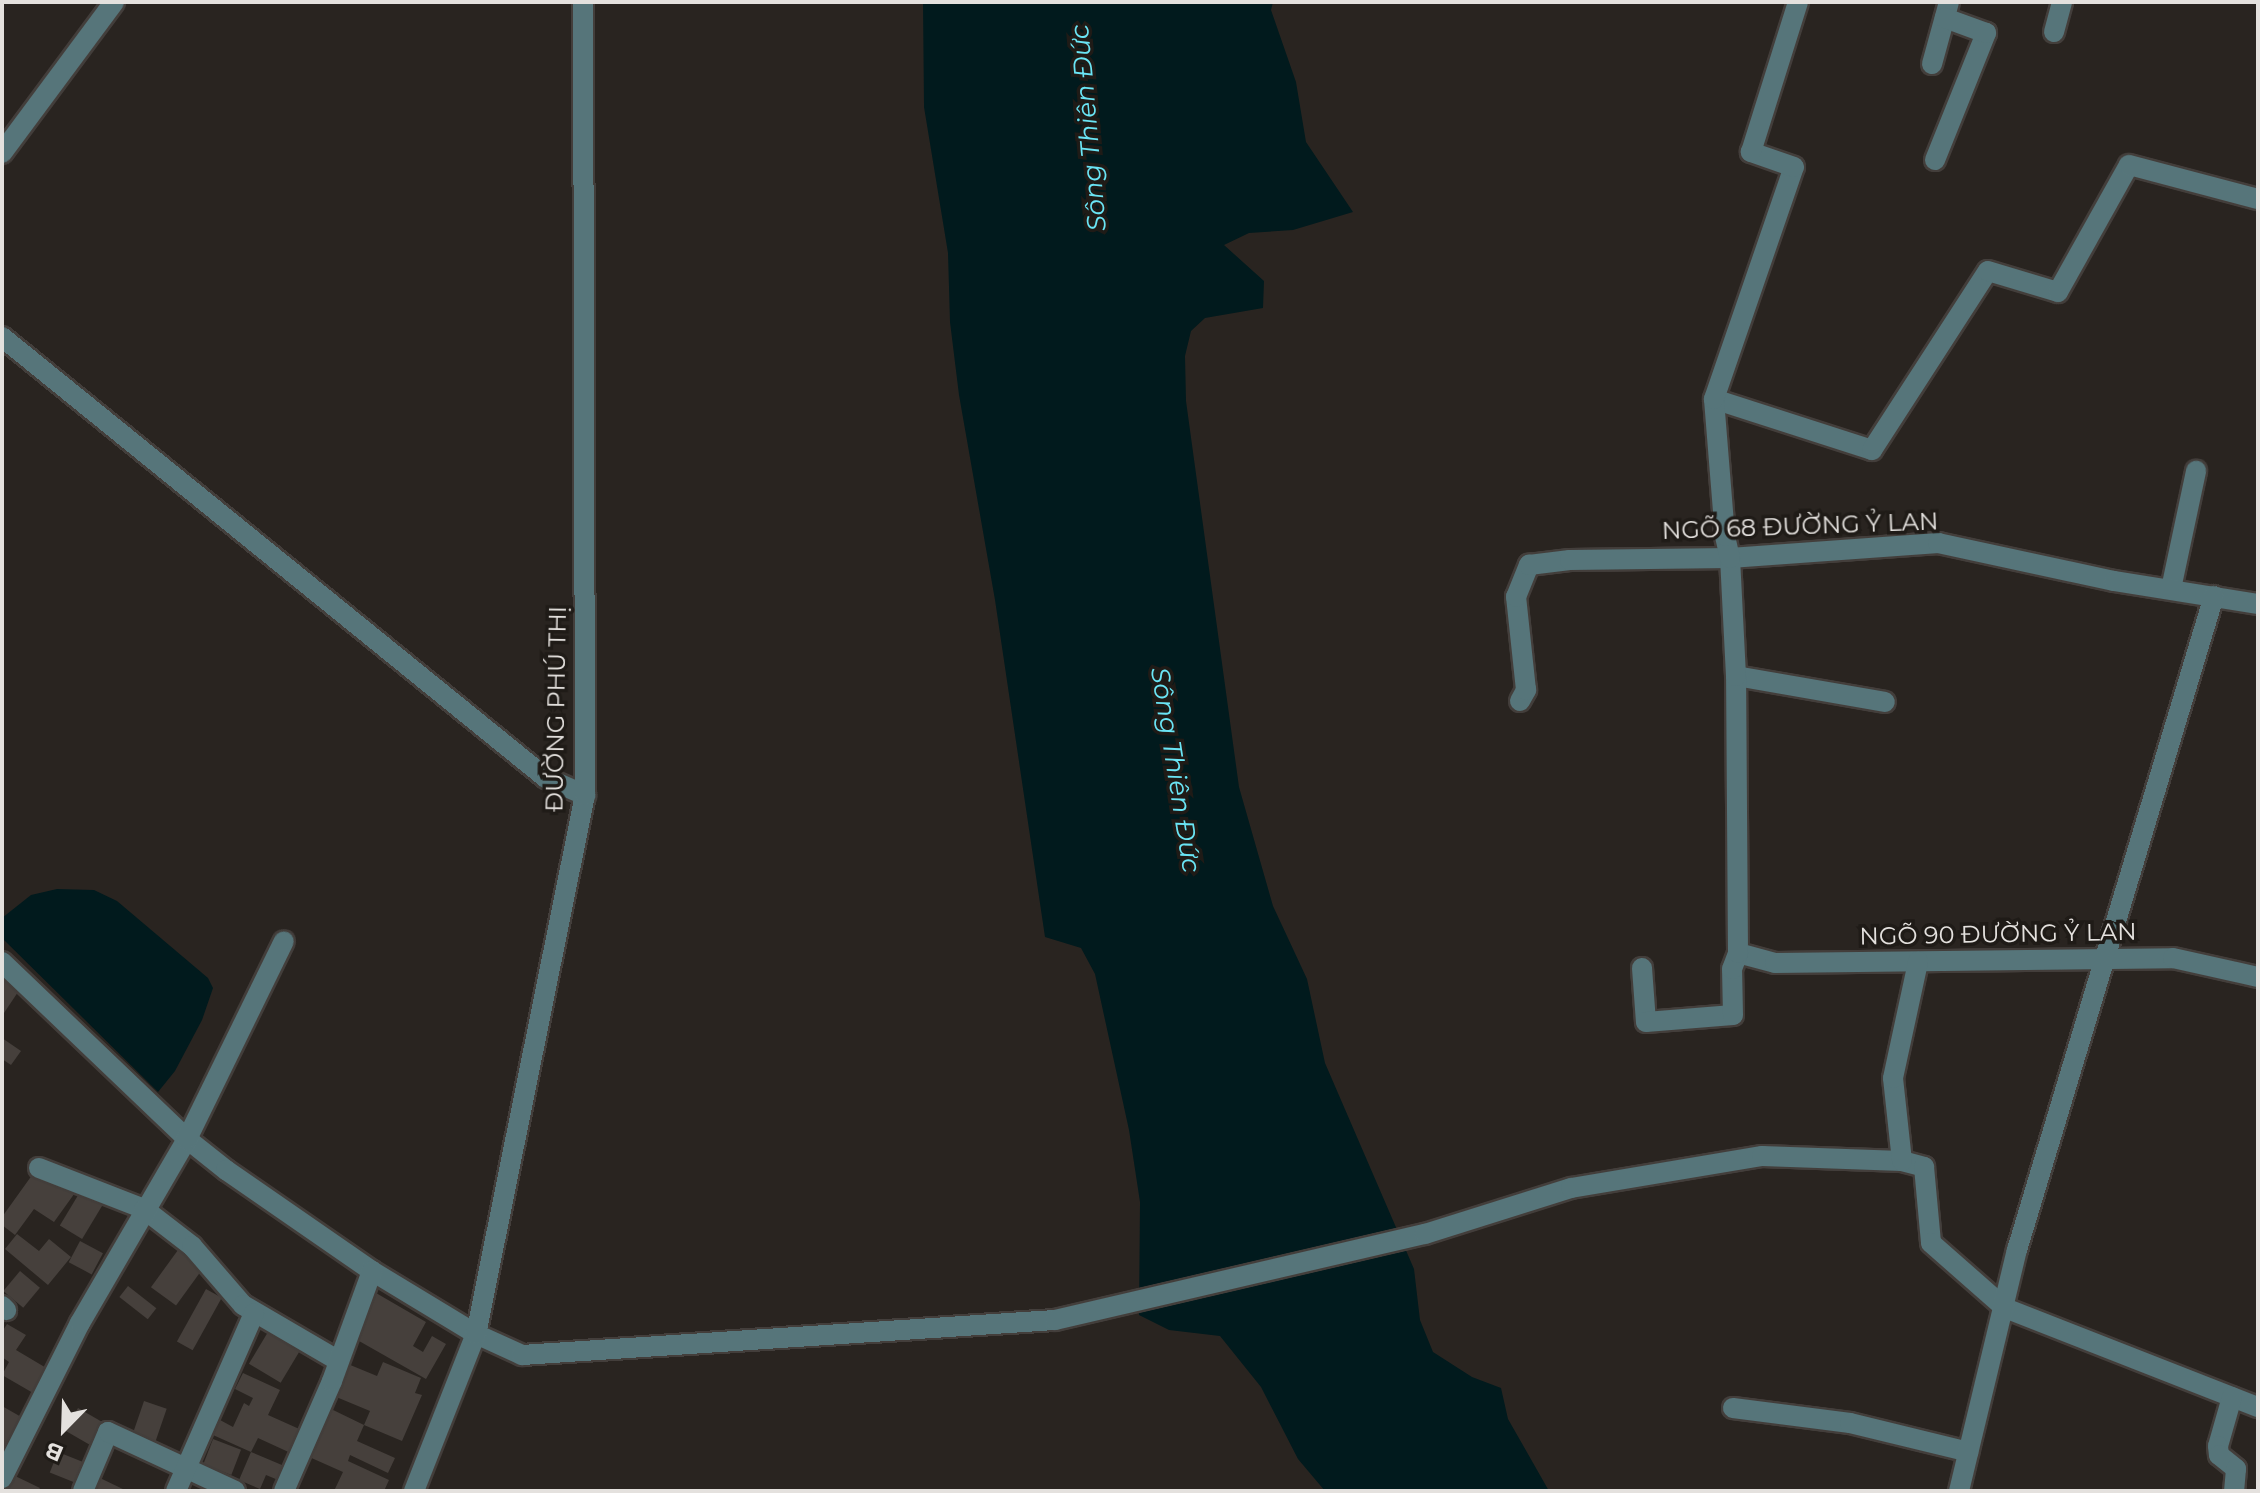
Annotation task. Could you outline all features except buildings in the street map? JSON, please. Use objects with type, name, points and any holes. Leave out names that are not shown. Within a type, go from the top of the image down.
[{"type":"street","points":[[2,153],[114,2]]},
{"type":"street","name":"ĐƯỜNG PHÚ THỊ","points":[[414,1491],[476,1334],[585,795],[583,2]]},
{"type":"street","points":[[1642,968],[1646,1022],[1733,1015],[1732,969],[1738,953],[1736,676],[1730,558],[1725,536],[1714,399],[1794,167],[1751,152],[1798,2]]},
{"type":"street","points":[[2054,32],[2062,2]]},
{"type":"street","points":[[1932,64],[1947,10],[1986,33],[1935,160]]},
{"type":"street","points":[[1714,399],[1872,450],[1988,271],[2058,292],[2129,165],[2258,199]]},
{"type":"street","points":[[2,337],[408,663],[546,778],[585,795]]},
{"type":"street","points":[[2171,589],[2196,471]]},
{"type":"street","name":"NGÕ 68 ĐƯỜNG Ỷ LAN","points":[[1520,701],[1526,690],[1516,597],[1529,565],[1570,560],[1730,558],[1938,543],[2114,581],[2258,604]]},
{"type":"street","points":[[1959,1491],[2017,1250],[2214,596]]},
{"type":"street","points":[[1736,676],[1885,702]]},
{"type":"street","points":[[2,1478],[80,1323],[187,1139],[284,941]]},
{"type":"street","name":"NGÕ 90 ĐƯỜNG Ỷ LAN","points":[[1738,953],[1775,963],[2173,958],[2258,977]]},
{"type":"street","points":[[2,962],[187,1139],[226,1170],[372,1271],[476,1334],[522,1355],[1055,1320],[1425,1234],[1571,1188],[1762,1156],[1902,1161],[1924,1167],[1931,1243],[2005,1308],[2258,1407]]},
{"type":"street","points":[[1902,1161],[1893,1078],[1918,962]]},
{"type":"street","points":[[39,1168],[144,1209],[192,1246],[243,1305],[339,1361]]},
{"type":"street","points":[[284,1491],[339,1361],[372,1271]]},
{"type":"street","points":[[176,1491],[254,1313]]},
{"type":"street","points":[[2232,1397],[2218,1446],[2219,1455],[2236,1469],[2234,1491]]},
{"type":"street","points":[[1733,1408],[1850,1423],[1969,1452]]},
{"type":"street","points":[[83,1491],[108,1432],[235,1491]]},
{"type":"water","name":"Sông Thiên Đức","points":[[923,2],[1273,2],[1271,10],[1296,82],[1306,142],[1353,212],[1293,230],[1249,233],[1224,245],[1264,281],[1263,308],[1205,318],[1191,331],[1185,356],[1186,401],[1239,787],[1273,906],[1307,979],[1325,1063],[1414,1269],[1420,1320],[1433,1352],[1472,1377],[1501,1388],[1508,1419],[1549,1491],[1325,1491],[1298,1459],[1261,1387],[1220,1336],[1169,1330],[1139,1315],[1140,1202],[1129,1130],[1095,974],[1081,948],[1045,937],[995,600],[959,395],[950,322],[948,253],[924,107]]},
{"type":"water","points":[[57,889],[94,890],[117,901],[208,978],[213,988],[202,1020],[175,1071],[158,1092],[2,938],[2,918],[31,895]]}]
